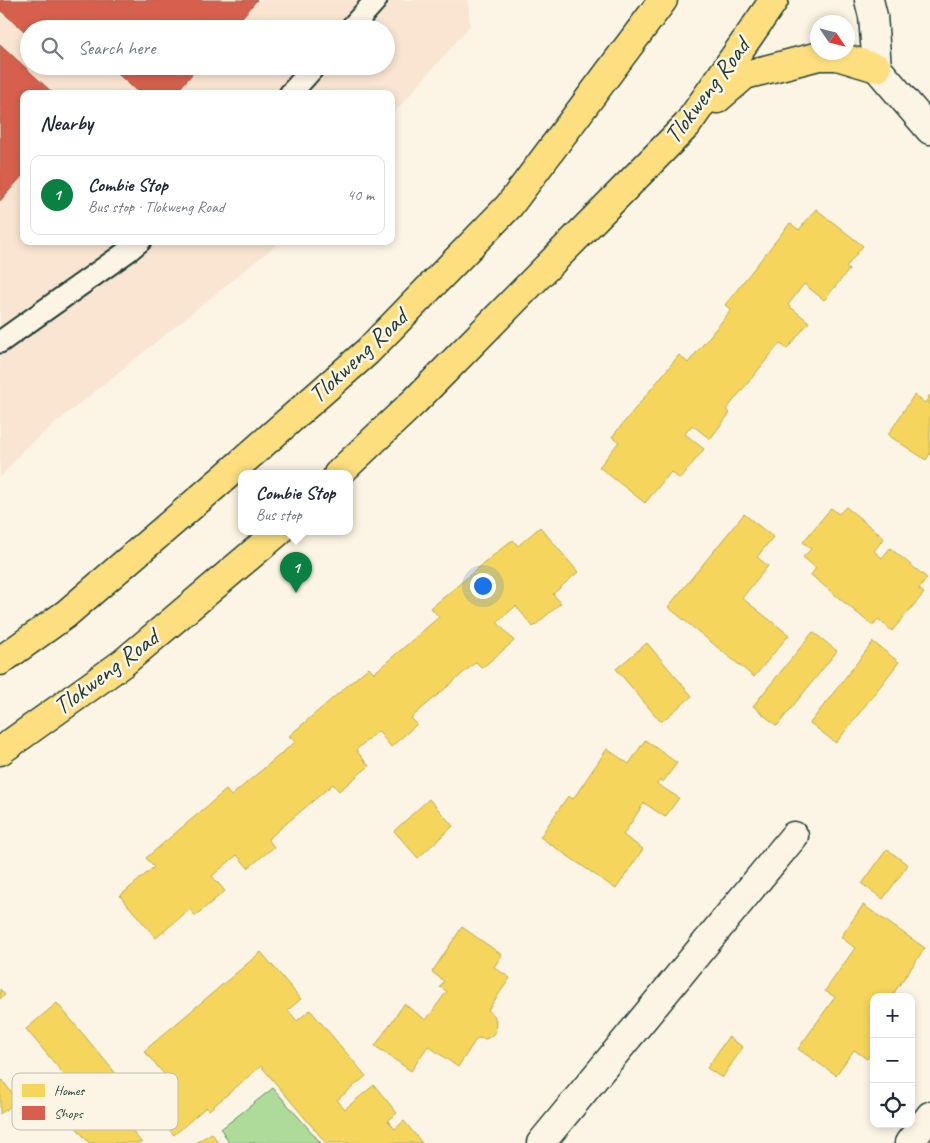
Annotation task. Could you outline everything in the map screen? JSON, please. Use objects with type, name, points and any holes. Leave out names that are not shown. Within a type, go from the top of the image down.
[{"type":"main road","name":"Tlokweng Road","points":[[342,470],[415,401],[687,125],[774,0]]},
{"type":"main road","name":"Tlokweng Road","points":[[0,661],[66,614],[367,352],[509,206],[662,1]]},
{"type":"main road","points":[[687,125],[745,75],[766,68],[819,56],[837,56],[877,68]]},
{"type":"main road","name":"Tlokweng Road","points":[[0,751],[123,663],[274,535]]},
{"type":"street","points":[[875,5],[877,68],[930,130]]},
{"type":"street","points":[[541,1143],[794,836]]},
{"type":"street","points":[[909,1143],[930,1116]]},
{"type":"lane","points":[[358,20],[376,0]]},
{"type":"lane","points":[[294,90],[308,75]]},
{"type":"lane","points":[[0,341],[135,245]]},
{"type":"shaded area","points":[[0,0],[468,0],[470,26],[395,111],[395,90],[20,90],[20,245],[276,245],[25,448],[0,478]]},
{"type":"green space","points":[[273,1088],[321,1143],[229,1143],[221,1129]]},
{"type":"building: Homes","points":[[816,209],[863,246],[846,267],[849,270],[824,300],[804,284],[788,305],[809,322],[787,349],[780,343],[726,410],[730,413],[710,439],[692,425],[685,434],[704,449],[680,479],[671,472],[645,503],[599,467],[619,442],[612,437],[679,355],[688,363],[731,310],[725,305],[790,223],[799,230]]},
{"type":"building: Homes","points":[[914,395],[925,403],[930,395],[930,454],[926,460],[888,435]]},
{"type":"building: Homes","points":[[846,507],[884,538],[874,551],[882,558],[890,548],[927,578],[919,589],[924,593],[892,631],[878,619],[873,626],[811,575],[816,568],[803,557],[811,549],[803,542],[831,508],[839,514]]},
{"type":"building: Homes","points":[[744,514],[773,537],[757,557],[768,566],[742,598],[789,635],[754,677],[668,607]]},
{"type":"building: Homes","points":[[540,527],[578,572],[553,594],[561,603],[533,627],[516,606],[497,622],[514,641],[482,668],[476,662],[411,718],[417,724],[391,747],[378,731],[356,750],[369,766],[339,791],[333,784],[268,839],[274,847],[248,868],[237,855],[212,876],[225,891],[195,916],[190,909],[156,938],[120,896],[154,867],[146,858],[226,790],[231,796],[295,742],[289,736],[369,667],[374,673],[439,617],[431,608],[508,543],[513,540],[518,546]]},
{"type":"building: Homes","points":[[813,632],[837,651],[777,726],[753,706]]},
{"type":"building: Homes","points":[[873,642],[899,662],[836,743],[810,723]]},
{"type":"building: Homes","points":[[647,643],[692,696],[661,722],[616,669]]},
{"type":"building: Homes","points":[[645,740],[677,763],[663,782],[660,780],[657,784],[679,798],[665,817],[644,803],[623,835],[643,849],[616,889],[540,837],[568,796],[573,799],[607,749],[629,764]]},
{"type":"building: Homes","points":[[429,799],[453,826],[418,858],[394,831]]},
{"type":"building: Homes","points":[[887,849],[908,865],[883,899],[862,884]]},
{"type":"building: Homes","points":[[863,905],[925,948],[894,993],[870,993],[870,1055],[867,1059],[854,1050],[836,1075],[798,1049],[835,997],[825,991],[855,948],[841,937]]},
{"type":"building: Homes","points":[[462,927],[502,955],[494,967],[510,978],[488,1010],[494,1015],[496,1021],[495,1032],[486,1039],[477,1038],[458,1067],[428,1046],[411,1071],[375,1046],[404,1004],[426,1020],[447,991],[440,987],[444,981],[432,972]]},
{"type":"building: Homes","points":[[261,952],[301,999],[288,1010],[297,1021],[310,1010],[366,1076],[337,1100],[345,1109],[374,1085],[397,1113],[388,1121],[395,1129],[404,1121],[422,1143],[326,1143],[261,1066],[209,1110],[206,1107],[174,1135],[170,1130],[178,1130],[178,1073],[163,1073],[144,1051]]},
{"type":"building: Homes","points":[[0,989],[5,995],[0,999]]},
{"type":"building: Homes","points":[[57,1003],[115,1073],[63,1073],[26,1029]]},
{"type":"building: Homes","points":[[728,1037],[743,1047],[722,1078],[707,1068]]},
{"type":"building: Homes","points":[[2,1080],[12,1093],[12,1105],[0,1114],[0,1082]]},
{"type":"building: Homes","points":[[78,1130],[131,1130],[142,1143],[89,1143]]},
{"type":"building: Homes","points":[[212,1133],[218,1143],[195,1143]]},
{"type":"building: Shops","points":[[0,0],[257,0],[240,20],[20,20],[20,27],[0,10]]},
{"type":"building: Shops","points":[[0,44],[20,63],[20,75],[33,75],[50,90],[20,90],[20,178],[0,201]]},
{"type":"building: Shops","points":[[119,75],[191,75],[178,90],[136,90]]},
{"type":"place","name":"Combie Stop","points":[[296,593]]}]
